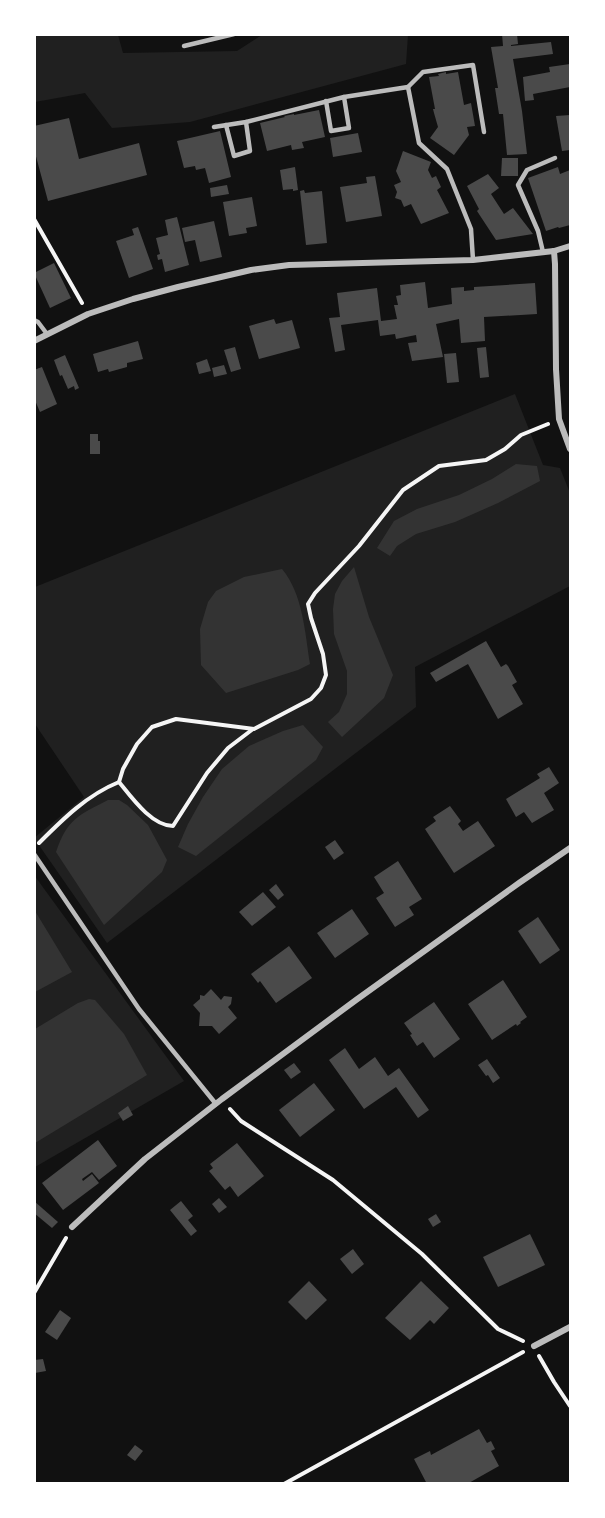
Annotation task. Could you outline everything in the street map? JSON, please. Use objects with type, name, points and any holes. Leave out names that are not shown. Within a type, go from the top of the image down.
[{"type":"street","points":[[34,341],[88,314],[133,299],[250,270],[289,265],[473,260],[554,251],[570,246]]},
{"type":"street","points":[[554,251],[559,419],[570,449]]},
{"type":"street","points":[[72,1227],[145,1159],[216,1104],[356,1000],[570,848]]},
{"type":"street","points":[[534,1346],[570,1328]]},
{"type":"lane","points":[[184,46],[234,34]]},
{"type":"lane","points":[[214,127],[246,122],[344,97],[408,87],[423,72],[473,65],[484,132]]},
{"type":"lane","points":[[408,87],[419,143],[447,169],[471,229],[473,260]]},
{"type":"lane","points":[[326,101],[331,131],[349,128],[344,97]]},
{"type":"lane","points":[[226,125],[234,156],[250,151],[246,122]]},
{"type":"lane","points":[[543,252],[538,231],[518,185],[527,170],[555,158]]},
{"type":"lane","points":[[34,320],[47,334]]},
{"type":"lane","points":[[34,854],[139,1009],[216,1104]]},
{"type":"path","points":[[34,219],[88,314]]},
{"type":"path","points":[[119,783],[156,822],[174,826],[207,773],[228,748],[254,729],[311,699],[321,688],[326,675],[323,654],[308,604],[315,592],[359,546],[403,490],[439,466],[486,460],[521,435],[559,419]]},
{"type":"path","points":[[119,783],[123,769],[137,744],[152,727],[176,719],[254,729]]},
{"type":"path","points":[[34,848],[73,809],[105,788],[119,783]]},
{"type":"path","points":[[230,1110],[241,1121],[342,1187],[422,1254],[498,1329],[534,1346],[570,1406]]},
{"type":"path","points":[[34,1293],[72,1227]]},
{"type":"path","points":[[284,1484],[534,1346]]},
{"type":"shaded area","points":[[35,34],[118,35],[123,53],[237,51],[262,35],[408,35],[406,64],[190,122],[112,128],[85,93],[35,102]]},
{"type":"shaded area","points":[[515,394],[543,465],[560,468],[570,493],[570,586],[415,667],[416,707],[107,943],[34,838],[84,797],[35,724],[35,587]]},
{"type":"shaded area","points":[[516,464],[537,466],[540,481],[455,522],[416,534],[397,546],[390,556],[377,548],[394,521],[417,509],[459,495]]},
{"type":"shaded area","points":[[354,567],[369,617],[393,675],[384,698],[342,737],[328,722],[339,712],[347,694],[347,671],[334,634],[333,609],[335,594]]},
{"type":"shaded area","points":[[282,569],[295,590],[299,602],[310,664],[226,693],[201,665],[200,629],[208,602],[216,591],[244,577]]},
{"type":"shaded area","points":[[303,725],[323,747],[316,760],[196,856],[178,847],[203,797],[222,769],[249,746]]},
{"type":"shaded area","points":[[108,800],[119,800],[127,805],[148,825],[167,860],[162,872],[104,925],[56,852],[65,832],[75,819]]},
{"type":"shaded area","points":[[34,875],[184,1081],[35,1167],[34,1167]]},
{"type":"shaded area","points":[[35,911],[72,972],[34,992]]},
{"type":"shaded area","points":[[89,999],[95,1000],[124,1034],[147,1075],[35,1143],[35,1029],[78,1003]]},
{"type":"building","points":[[502,34],[517,34],[518,44],[511,46],[551,42],[553,54],[513,59],[527,154],[507,155],[503,114],[499,114],[495,88],[498,88],[491,47],[503,46]]},
{"type":"building","points":[[570,64],[570,87],[533,94],[534,100],[525,101],[523,77],[550,72],[549,67]]},
{"type":"building","points":[[446,72],[446,74],[458,72],[464,105],[471,103],[475,126],[467,127],[469,135],[454,155],[430,138],[438,127],[429,77],[439,76],[438,74]]},
{"type":"building","points":[[319,110],[325,137],[302,142],[304,148],[292,150],[291,145],[267,151],[260,123]]},
{"type":"building","points":[[570,115],[570,150],[562,151],[556,116]]},
{"type":"building","points":[[69,118],[79,159],[139,143],[147,175],[48,201],[34,149],[34,126]]},
{"type":"building","points":[[220,131],[231,177],[209,183],[205,168],[196,170],[195,166],[184,168],[177,141]]},
{"type":"building","points":[[358,133],[362,152],[333,157],[330,138]]},
{"type":"building","points":[[403,151],[431,162],[428,170],[432,178],[436,176],[441,187],[437,190],[449,213],[421,224],[411,204],[404,207],[401,200],[395,198],[397,192],[394,185],[401,182],[396,171]]},
{"type":"building","points":[[502,158],[518,158],[518,176],[501,176]]},
{"type":"building","points":[[295,167],[298,190],[283,190],[280,170]]},
{"type":"building","points":[[558,167],[560,174],[570,170],[570,225],[546,231],[528,178]]},
{"type":"building","points":[[488,174],[499,188],[491,194],[504,214],[513,208],[533,234],[496,240],[477,211],[479,209],[467,186]]},
{"type":"building","points":[[375,176],[382,216],[346,222],[340,187],[367,183],[366,177]]},
{"type":"building","points":[[227,185],[229,194],[211,197],[210,188]]},
{"type":"building","points":[[304,190],[305,193],[322,191],[327,243],[306,245],[300,191]]},
{"type":"building","points":[[252,197],[257,226],[246,228],[247,233],[229,236],[223,202]]},
{"type":"building","points":[[177,217],[189,265],[165,272],[162,259],[158,260],[157,255],[160,254],[156,238],[168,235],[165,220]]},
{"type":"building","points":[[214,221],[222,257],[200,262],[195,240],[185,242],[182,228]]},
{"type":"building","points":[[138,227],[153,269],[129,278],[116,241],[134,235],[132,229]]},
{"type":"building","points":[[54,263],[71,298],[50,308],[34,273]]},
{"type":"building","points":[[425,282],[428,308],[452,304],[451,288],[464,287],[464,291],[474,290],[474,287],[535,283],[537,314],[484,317],[485,341],[461,343],[459,319],[436,324],[443,357],[412,361],[408,343],[417,342],[416,335],[396,339],[395,334],[380,336],[378,320],[341,325],[345,350],[335,352],[329,318],[340,317],[337,293],[377,288],[381,321],[397,319],[394,305],[398,305],[396,296],[401,295],[400,285]]},
{"type":"building","points":[[274,319],[276,324],[292,320],[300,348],[259,359],[249,326]]},
{"type":"building","points":[[138,341],[143,359],[127,363],[127,367],[109,372],[108,369],[98,372],[93,354]]},
{"type":"building","points":[[235,347],[241,369],[231,372],[224,350]]},
{"type":"building","points":[[486,347],[489,377],[480,378],[477,348]]},
{"type":"building","points":[[456,353],[459,382],[447,383],[444,354]]},
{"type":"building","points":[[65,355],[79,388],[75,390],[74,386],[68,389],[54,360]]},
{"type":"building","points":[[207,359],[211,371],[199,374],[196,363]]},
{"type":"building","points":[[224,365],[227,374],[214,377],[212,368]]},
{"type":"building","points":[[42,367],[57,404],[40,412],[34,398],[34,370]]},
{"type":"building","points":[[90,434],[98,434],[100,454],[90,454]]},
{"type":"building","points":[[486,641],[501,667],[506,664],[508,666],[517,682],[512,685],[523,704],[498,719],[468,664],[436,682],[430,673]]},
{"type":"building","points":[[549,767],[559,783],[544,793],[554,810],[532,823],[524,812],[516,817],[506,799],[540,778],[537,774]]},
{"type":"building","points":[[450,806],[461,821],[458,824],[463,831],[478,821],[495,846],[454,873],[425,829],[436,821],[433,817]]},
{"type":"building","points":[[335,840],[344,853],[334,860],[325,847]]},
{"type":"building","points":[[398,861],[422,899],[409,907],[414,915],[395,927],[376,898],[384,893],[374,877]]},
{"type":"building","points":[[276,884],[284,895],[278,900],[269,890]]},
{"type":"building","points":[[263,892],[276,907],[252,926],[239,912]]},
{"type":"building","points":[[352,909],[369,934],[335,958],[317,933]]},
{"type":"building","points":[[538,917],[560,950],[540,964],[518,931]]},
{"type":"building","points":[[289,946],[312,978],[276,1003],[260,981],[258,983],[251,974]]},
{"type":"building","points":[[503,980],[527,1017],[517,1026],[516,1024],[492,1040],[468,1004]]},
{"type":"building","points":[[211,989],[221,1000],[224,996],[232,997],[228,1007],[237,1018],[219,1034],[212,1026],[199,1026],[200,1013],[193,1005],[200,999],[200,995],[204,996]]},
{"type":"building","points":[[434,1002],[460,1039],[434,1058],[423,1042],[417,1046],[404,1023]]},
{"type":"building","points":[[345,1048],[359,1069],[375,1057],[388,1076],[399,1068],[429,1110],[418,1118],[396,1087],[364,1109],[329,1060]]},
{"type":"building","points":[[487,1059],[500,1078],[493,1083],[478,1065]]},
{"type":"building","points":[[294,1063],[301,1072],[291,1079],[284,1070]]},
{"type":"building","points":[[314,1083],[335,1110],[300,1137],[279,1110]]},
{"type":"building","points":[[128,1106],[133,1115],[123,1121],[118,1113]]},
{"type":"building","points":[[98,1140],[117,1166],[99,1180],[92,1172],[82,1179],[83,1181],[92,1174],[99,1183],[63,1210],[42,1183]]},
{"type":"building","points":[[237,1143],[264,1176],[238,1197],[230,1186],[225,1190],[209,1171],[213,1168],[210,1164]]},
{"type":"building","points":[[219,1198],[227,1207],[219,1213],[212,1204]]},
{"type":"building","points":[[34,1201],[58,1222],[52,1228],[34,1213]]},
{"type":"building","points":[[181,1201],[193,1216],[188,1220],[197,1231],[191,1236],[170,1210]]},
{"type":"building","points":[[436,1214],[441,1222],[433,1227],[428,1219]]},
{"type":"building","points":[[530,1234],[545,1265],[498,1287],[483,1257]]},
{"type":"building","points":[[353,1249],[364,1264],[352,1274],[340,1259]]},
{"type":"building","points":[[309,1281],[327,1300],[306,1320],[288,1302]]},
{"type":"building","points":[[421,1281],[449,1308],[434,1324],[430,1320],[410,1340],[385,1318]]},
{"type":"building","points":[[60,1310],[71,1318],[57,1340],[45,1332]]},
{"type":"building","points":[[43,1359],[46,1371],[35,1373],[34,1360]]},
{"type":"building","points":[[479,1429],[487,1443],[491,1441],[495,1449],[491,1451],[499,1466],[467,1484],[427,1484],[414,1459],[430,1451],[431,1455]]},
{"type":"building","points":[[135,1445],[143,1451],[135,1461],[127,1455]]}]
